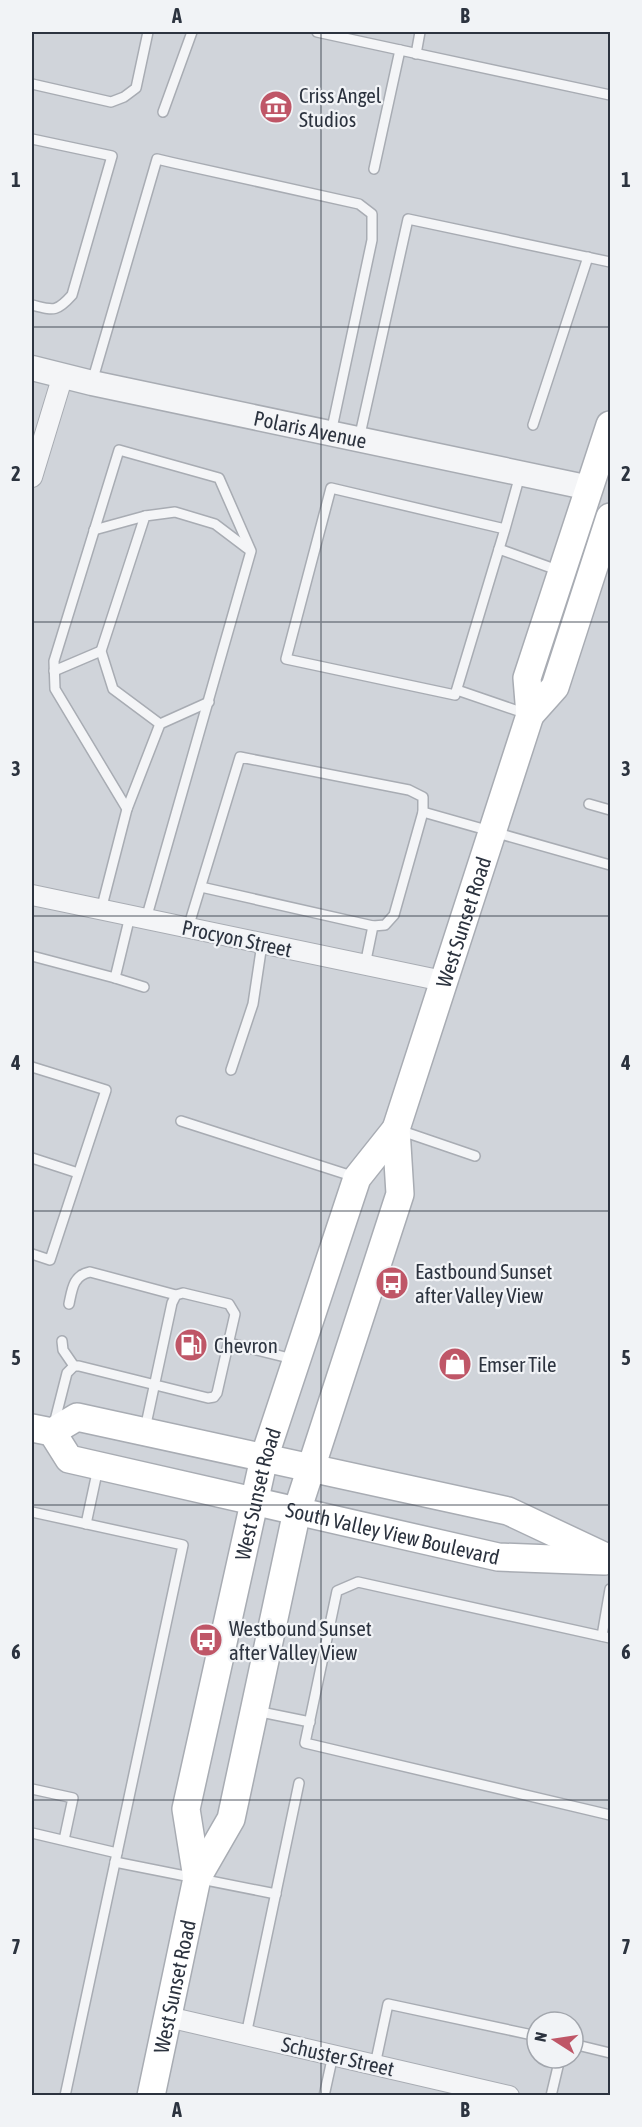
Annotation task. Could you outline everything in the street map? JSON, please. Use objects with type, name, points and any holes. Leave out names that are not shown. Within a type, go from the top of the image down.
[{"type":"main road","name":"West Sunset Road","points":[[151,2096],[197,1878],[231,1819],[297,1511],[309,1468],[400,1194],[396,1130],[530,715],[527,678],[610,426]]},
{"type":"main road","name":"West Sunset Road","points":[[530,715],[555,687],[610,517]]},
{"type":"main road","name":"West Sunset Road","points":[[197,1878],[186,1809],[264,1458],[357,1178],[396,1130]]},
{"type":"main road","name":"South Valley View Boulevard","points":[[77,1417],[508,1511],[610,1561],[498,1557],[98,1466],[69,1459],[42,1430],[77,1417]]},
{"type":"street","name":"Polaris Avenue","points":[[32,368],[92,383],[590,488]]},
{"type":"street","points":[[32,477],[35,453],[63,375]]},
{"type":"street","name":"Procyon Street","points":[[32,895],[443,981]]},
{"type":"street","name":"Schuster Street","points":[[168,2017],[375,2065],[462,2090],[509,2096]]},
{"type":"lane","points":[[32,84],[111,102],[124,97],[136,88],[148,32]]},
{"type":"lane","points":[[163,112],[192,32]]},
{"type":"lane","points":[[317,32],[610,94]]},
{"type":"lane","points":[[416,54],[420,32]]},
{"type":"lane","points":[[374,169],[400,50]]},
{"type":"lane","points":[[32,139],[112,156],[72,295],[62,307],[50,309],[32,305]]},
{"type":"lane","points":[[92,383],[157,159],[359,204],[372,214],[372,240],[331,433]]},
{"type":"lane","points":[[359,439],[408,219],[610,262]]},
{"type":"lane","points":[[533,425],[588,257]]},
{"type":"lane","points":[[115,978],[138,918],[199,739],[250,551],[219,478],[119,450],[54,661],[54,671],[55,689],[128,809]]},
{"type":"lane","points":[[505,529],[332,488],[286,659],[455,695],[505,529],[521,473]]},
{"type":"lane","points":[[94,530],[145,516],[175,512],[215,524],[250,551]]},
{"type":"lane","points":[[145,516],[101,651],[113,689],[160,724]]},
{"type":"lane","points":[[499,549],[562,572]]},
{"type":"lane","points":[[54,671],[101,651]]},
{"type":"lane","points":[[457,690],[530,715]]},
{"type":"lane","points":[[101,910],[128,809],[160,724],[209,702]]},
{"type":"lane","points":[[188,928],[240,757],[410,790],[423,797],[423,812],[394,915],[385,925],[373,926],[201,886]]},
{"type":"lane","points":[[589,804],[610,810]]},
{"type":"lane","points":[[423,812],[610,865]]},
{"type":"lane","points":[[365,965],[373,926]]},
{"type":"lane","points":[[231,1070],[253,1004],[262,944]]},
{"type":"lane","points":[[32,956],[144,987]]},
{"type":"lane","points":[[32,1067],[106,1090],[50,1260],[32,1254]]},
{"type":"lane","points":[[181,1122],[357,1178]]},
{"type":"lane","points":[[396,1130],[475,1156]]},
{"type":"lane","points":[[32,1158],[78,1173]]},
{"type":"lane","points":[[62,1341],[63,1350],[74,1366],[208,1398],[214,1397],[217,1393],[235,1314],[229,1304],[183,1293],[176,1295],[90,1272],[83,1273],[74,1283],[69,1304]]},
{"type":"lane","points":[[144,1431],[176,1295]]},
{"type":"lane","points":[[229,1343],[296,1359]]},
{"type":"lane","points":[[42,1430],[67,1373],[74,1366]]},
{"type":"lane","points":[[86,1524],[98,1466]]},
{"type":"lane","points":[[32,1512],[183,1545],[65,2096]]},
{"type":"lane","points":[[610,1589],[606,1637],[358,1582],[337,1591],[305,1743],[610,1815]]},
{"type":"lane","points":[[254,1711],[310,1722]]},
{"type":"lane","points":[[246,2035],[299,1784]]},
{"type":"lane","points":[[32,1789],[73,1798],[64,1840]]},
{"type":"lane","points":[[32,1833],[64,1840],[116,1858],[276,1894]]},
{"type":"lane","points":[[375,2065],[388,2004],[525,2033]]},
{"type":"lane","points":[[585,2047],[610,2053]]},
{"type":"lane","points":[[324,2096],[333,2055]]},
{"type":"lane","points":[[551,2096],[557,2070]]},
{"type":"shaded area","points":[[32,32],[610,32],[610,2095],[32,2096]]},
{"type":"place","name":"Criss Angel Studios","points":[[276,107]]},
{"type":"place","name":"Eastbound Sunset after Valley View","points":[[392,1283]]},
{"type":"place","name":"Chevron","points":[[191,1345]]},
{"type":"place","name":"Emser Tile","points":[[455,1364]]},
{"type":"place","name":"Westbound Sunset after Valley View","points":[[206,1640]]}]
